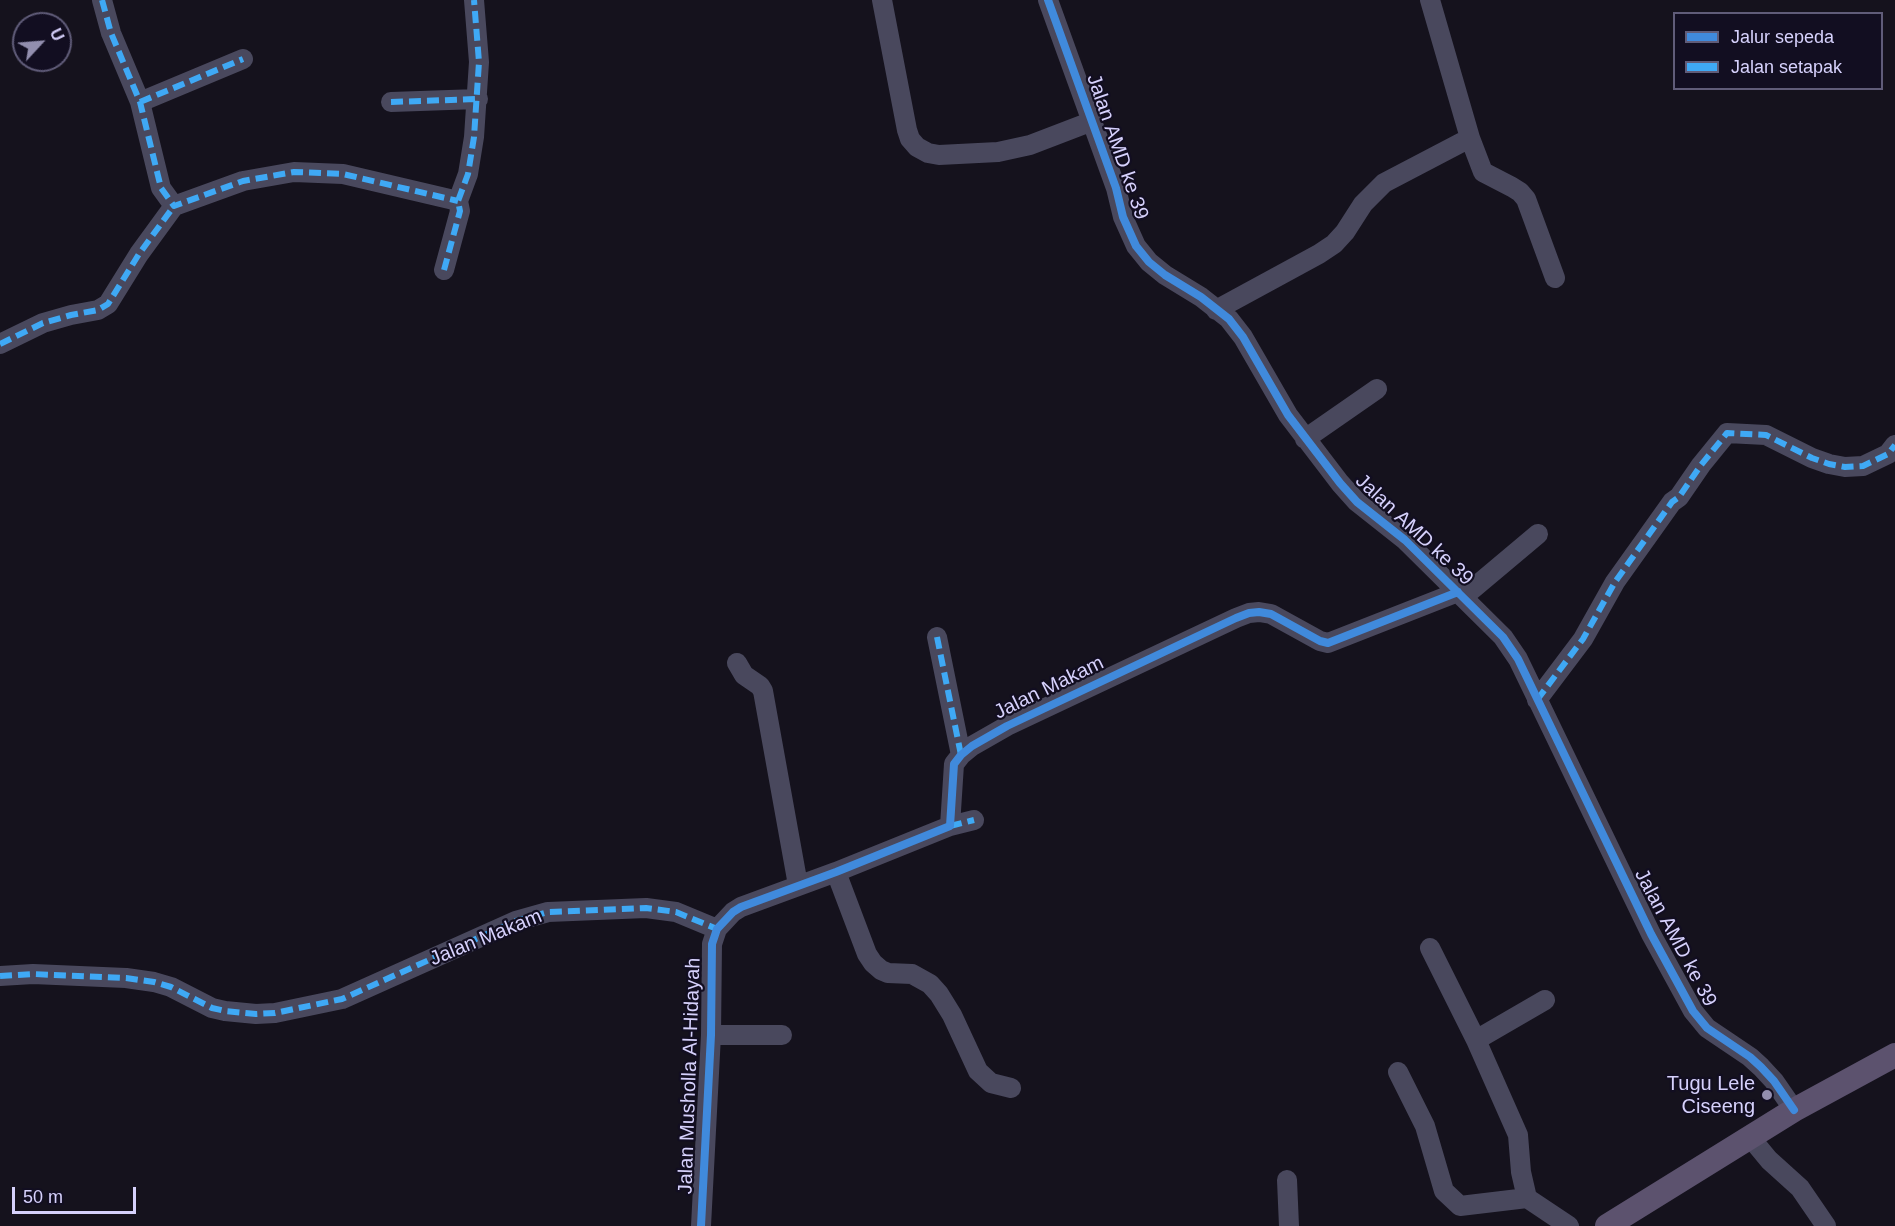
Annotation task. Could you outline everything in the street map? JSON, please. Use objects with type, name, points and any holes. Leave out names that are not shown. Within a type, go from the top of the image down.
[{"type":"main road","points":[[1607,1226],[1794,1110],[1895,1055]]},
{"type":"street","points":[[102,0],[111,33],[140,102],[161,188],[174,206]]},
{"type":"street","points":[[444,270],[460,210],[458,201],[468,174],[478,99],[479,62],[474,0]]},
{"type":"street","points":[[882,0],[907,130],[910,139],[917,147],[928,153],[939,155],[998,152],[1030,145],[1090,122]]},
{"type":"street","name":"Jalan AMD ke 39","points":[[1048,0],[1090,122],[1116,188],[1123,217],[1136,246],[1149,262],[1165,275],[1201,297],[1229,319],[1243,337],[1283,407],[1305,439],[1357,502],[1405,540],[1503,637],[1518,659],[1651,934],[1693,1011],[1707,1028],[1743,1051],[1761,1067],[1794,1110]]},
{"type":"street","points":[[1430,0],[1470,138],[1483,172],[1520,192],[1526,199],[1556,278]]},
{"type":"street","points":[[140,102],[243,59]]},
{"type":"street","points":[[391,102],[478,99]]},
{"type":"street","points":[[1216,310],[1334,244],[1345,232],[1363,204],[1384,183],[1470,138]]},
{"type":"street","points":[[0,344],[43,323],[98,310],[108,304],[139,254],[174,206],[243,181],[294,172],[343,174],[458,201]]},
{"type":"street","points":[[1305,439],[1377,388]]},
{"type":"street","points":[[1537,700],[1583,639],[1615,582],[1672,502],[1679,497],[1727,433],[1766,435],[1812,458],[1845,467],[1863,466],[1888,454],[1895,445]]},
{"type":"street","name":"Jalan Makam","points":[[961,754],[1007,726],[1249,613],[1271,614],[1320,641],[1328,642],[1461,595],[1538,534]]},
{"type":"street","points":[[937,637],[961,754],[954,764],[950,826]]},
{"type":"street","points":[[737,663],[744,675],[760,686],[763,691],[798,885]]},
{"type":"street","points":[[717,929],[727,917],[741,907],[950,826],[975,820]]},
{"type":"street","points":[[836,872],[867,954],[873,963],[888,973],[912,974],[930,984],[949,1009],[978,1071],[991,1083],[1011,1088]]},
{"type":"street","name":"Jalan Makam","points":[[0,976],[97,975],[144,980],[171,987],[213,1008],[256,1014],[275,1013],[342,999],[516,921],[548,912],[646,908],[676,912],[717,929]]},
{"type":"street","name":"Jalan Musholla Al-Hidayah","points":[[701,1226],[711,1035],[712,944],[717,929]]},
{"type":"street","points":[[1430,948],[1476,1040],[1518,1135],[1521,1172],[1527,1198]]},
{"type":"street","points":[[1476,1040],[1545,1000]]},
{"type":"street","points":[[711,1035],[782,1035]]},
{"type":"street","points":[[1398,1072],[1425,1126],[1443,1191],[1460,1206],[1527,1198],[1569,1226]]},
{"type":"street","points":[[1750,1137],[1775,1166],[1800,1188],[1826,1226]]},
{"type":"street","points":[[1287,1180],[1289,1226]]},
{"type":"marked path","points":[[102,0],[111,33],[140,102],[161,188],[174,206],[243,181],[294,172],[343,174],[458,201]]},
{"type":"marked path","points":[[444,270],[460,211],[458,201],[468,174],[474,137],[479,62],[474,0]]},
{"type":"marked path","points":[[140,102],[243,59]]},
{"type":"marked path","points":[[391,102],[478,99]]},
{"type":"marked path","points":[[0,344],[43,323],[98,310],[108,304],[139,254],[174,206]]},
{"type":"marked path","points":[[1537,700],[1583,639],[1615,582],[1672,502],[1679,497],[1727,433],[1766,435],[1812,458],[1845,467],[1863,466],[1888,454],[1895,445]]},
{"type":"marked path","points":[[937,637],[961,755]]},
{"type":"marked path","points":[[950,826],[974,820]]},
{"type":"marked path","points":[[0,976],[33,974],[126,978],[171,987],[212,1008],[256,1014],[275,1013],[342,999],[516,921],[548,912],[646,908],[676,912],[717,929]]},
{"type":"cycle path","points":[[1048,0],[1116,188],[1123,217],[1136,246],[1149,262],[1165,275],[1201,297],[1229,319],[1243,337],[1288,415],[1340,483],[1357,502],[1405,540],[1503,637],[1518,659],[1651,934],[1693,1011],[1707,1028],[1761,1067],[1794,1110]]},
{"type":"cycle path","points":[[701,1226],[711,1035],[712,944],[717,929],[733,912],[950,826],[954,764],[972,746],[1007,726],[1236,618],[1249,613],[1271,614],[1320,641],[1328,643],[1458,592]]},
{"type":"place","name":"Tugu Lele Ciseeng","points":[[1767,1095]]}]
